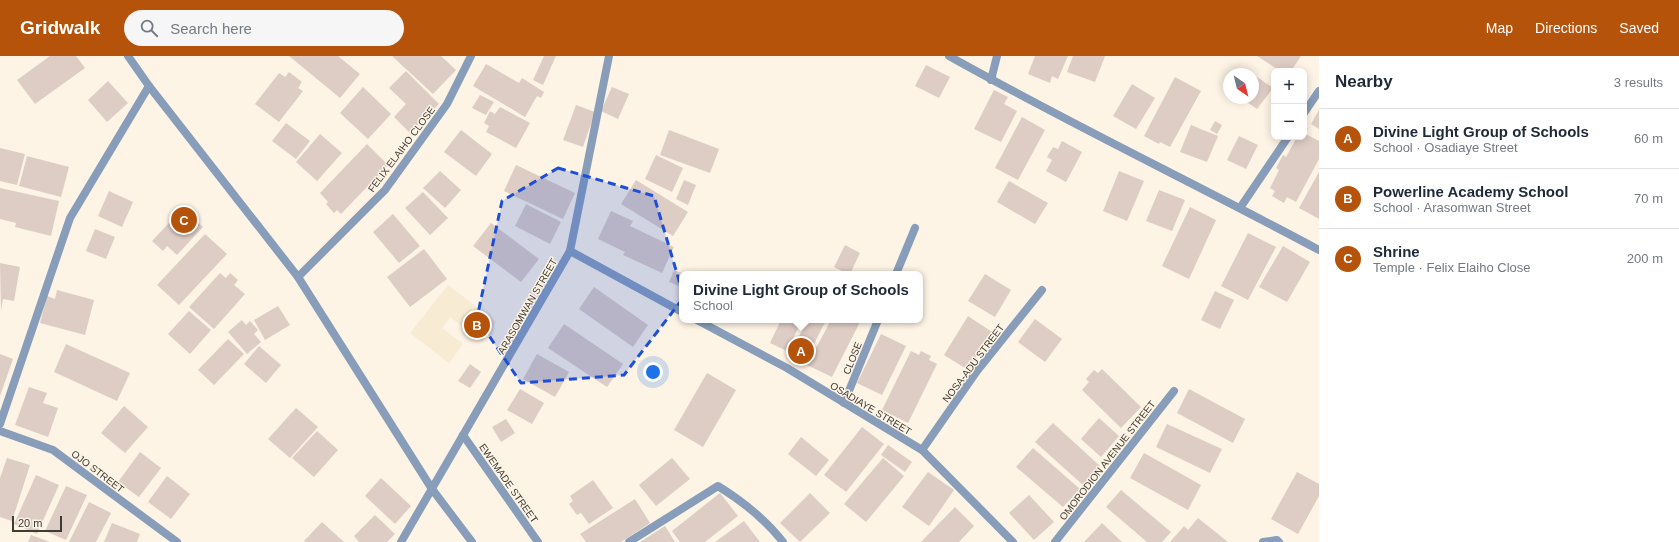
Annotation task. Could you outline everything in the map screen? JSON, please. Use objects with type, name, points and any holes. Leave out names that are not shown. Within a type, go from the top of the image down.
[{"type":"street","points":[[128,56],[149,86],[298,277],[432,490],[472,542]]},
{"type":"street","name":"FELIX ELAIHO CLOSE","points":[[298,277],[384,190],[447,104],[471,56]]},
{"type":"street","name":"ARASOMWAN STREET","points":[[401,542],[570,252],[609,56]]},
{"type":"street","points":[[949,56],[991,80],[1319,250]]},
{"type":"street","points":[[991,80],[997,56]]},
{"type":"street","points":[[0,424],[70,218],[149,86]]},
{"type":"street","points":[[1307,109],[1319,91]]},
{"type":"street","points":[[1240,208],[1286,140]]},
{"type":"street","points":[[897,271],[915,228]]},
{"type":"street","points":[[570,252],[679,310]]},
{"type":"street","name":"NOSA-ADU STREET","points":[[922,450],[977,371],[1042,290]]},
{"type":"street","name":"OSADIAYE STREET","points":[[703,323],[787,368],[922,450],[1013,542]]},
{"type":"street","name":"CLOSE","points":[[844,403],[877,323]]},
{"type":"street","name":"OMORODION AVENUE STREET","points":[[1055,542],[1174,391]]},
{"type":"street","name":"OJO STREET","points":[[0,431],[53,450],[177,542]]},
{"type":"street","name":"EWEMADE STREET","points":[[464,434],[538,542]]},
{"type":"street","points":[[629,542],[718,486],[736,497],[774,531],[783,542]]},
{"type":"street","points":[[1262,542],[1277,540],[1279,542]]},
{"type":"highlighted area","points":[[558,168],[654,196],[684,297],[624,375],[521,383],[477,318],[502,201]]},
{"type":"shaded area","points":[[448,285],[496,322],[482,341],[450,317],[442,328],[463,344],[449,363],[410,333]]},
{"type":"building","points":[[50,56],[76,56],[85,68],[35,104],[17,80]]},
{"type":"building","points":[[289,56],[338,56],[360,74],[340,98]]},
{"type":"building","points":[[392,56],[441,56],[456,70],[433,94]]},
{"type":"building","points":[[544,56],[556,56],[543,85],[533,80]]},
{"type":"building","points":[[1035,56],[1068,56],[1058,79],[1052,76],[1050,83],[1028,74]]},
{"type":"building","points":[[1073,56],[1105,56],[1095,82],[1067,72]]},
{"type":"building","points":[[1257,56],[1301,56],[1293,68],[1275,68]]},
{"type":"building","points":[[486,64],[519,83],[522,78],[544,92],[541,98],[537,96],[525,117],[473,86]]},
{"type":"building","points":[[926,65],[950,77],[939,98],[915,86]]},
{"type":"building","points":[[406,71],[439,104],[410,133],[394,117],[406,104],[389,88]]},
{"type":"building","points":[[289,72],[302,82],[298,88],[303,91],[279,122],[255,104],[279,73],[285,77]]},
{"type":"building","points":[[1175,77],[1201,91],[1170,147],[1160,142],[1159,144],[1144,136]]},
{"type":"building","points":[[1259,78],[1271,87],[1271,91],[1257,109],[1250,104],[1259,104]]},
{"type":"building","points":[[108,81],[128,103],[107,122],[88,100]]},
{"type":"building","points":[[1132,84],[1155,98],[1136,129],[1113,116]]},
{"type":"building","points":[[363,87],[391,114],[368,139],[340,113]]},
{"type":"building","points":[[612,87],[629,94],[618,119],[601,111]]},
{"type":"building","points":[[994,90],[1008,97],[1004,104],[1017,111],[1001,142],[974,129]]},
{"type":"building","points":[[480,95],[494,102],[486,115],[472,108]]},
{"type":"building","points":[[576,105],[595,112],[583,147],[563,140]]},
{"type":"building","points":[[500,107],[530,123],[516,148],[486,132],[489,126],[484,123],[490,111],[495,114]]},
{"type":"building","points":[[1319,110],[1319,129],[1311,124]]},
{"type":"building","points":[[1022,117],[1045,130],[1018,180],[995,168]]},
{"type":"building","points":[[1215,121],[1222,125],[1217,134],[1210,130]]},
{"type":"building","points":[[286,123],[310,141],[296,159],[272,141]]},
{"type":"building","points":[[1191,125],[1218,136],[1207,162],[1180,152]]},
{"type":"building","points":[[461,130],[492,154],[476,176],[444,152]]},
{"type":"building","points":[[669,130],[719,149],[710,173],[660,155]]},
{"type":"building","points":[[320,134],[342,153],[317,181],[296,162]]},
{"type":"building","points":[[1307,135],[1319,141],[1319,159],[1296,202],[1287,197],[1284,203],[1272,196],[1275,191],[1270,188],[1279,170],[1276,168],[1283,155],[1286,157],[1295,140],[1307,140]]},
{"type":"building","points":[[1239,136],[1258,145],[1246,169],[1227,160]]},
{"type":"building","points":[[1062,141],[1082,152],[1066,182],[1046,171],[1052,160],[1047,157],[1053,147],[1058,149]]},
{"type":"building","points":[[367,144],[388,165],[341,214],[337,210],[334,213],[326,204],[328,202],[320,193]]},
{"type":"building","points":[[0,148],[25,154],[17,185],[0,181]]},
{"type":"building","points":[[656,155],[683,168],[672,192],[645,179]]},
{"type":"building","points":[[27,156],[69,167],[61,197],[19,186]]},
{"type":"building","points":[[516,165],[575,193],[563,219],[504,191]]},
{"type":"building","points":[[440,171],[461,190],[445,208],[423,188]]},
{"type":"building","points":[[1119,171],[1144,181],[1127,221],[1103,211]]},
{"type":"building","points":[[1319,172],[1319,219],[1299,208]]},
{"type":"building","points":[[636,180],[688,212],[673,236],[621,204]]},
{"type":"building","points":[[684,180],[696,185],[688,205],[676,199]]},
{"type":"building","points":[[1009,181],[1048,203],[1035,224],[997,202]]},
{"type":"building","points":[[0,188],[59,201],[51,236],[15,227],[16,223],[0,219]]},
{"type":"building","points":[[1159,190],[1185,200],[1172,231],[1146,221]]},
{"type":"building","points":[[109,191],[133,202],[122,227],[98,216]]},
{"type":"building","points":[[423,192],[448,218],[430,235],[405,208]]},
{"type":"building","points":[[526,204],[561,222],[550,244],[515,226]]},
{"type":"building","points":[[1190,207],[1216,220],[1189,279],[1162,266]]},
{"type":"building","points":[[183,208],[203,227],[177,255],[167,246],[163,251],[152,241]]},
{"type":"building","points":[[611,211],[633,221],[630,226],[674,247],[662,273],[623,255],[625,252],[598,239]]},
{"type":"building","points":[[393,214],[420,246],[399,263],[373,232]]},
{"type":"building","points":[[491,223],[539,259],[521,282],[473,246]]},
{"type":"building","points":[[95,229],[115,237],[106,259],[86,251]]},
{"type":"building","points":[[1248,233],[1276,247],[1248,300],[1221,286]]},
{"type":"building","points":[[205,234],[227,254],[179,305],[157,285]]},
{"type":"building","points":[[845,245],[860,253],[851,271],[842,271],[834,267]]},
{"type":"building","points":[[1283,246],[1310,262],[1287,302],[1259,287]]},
{"type":"building","points":[[424,249],[447,279],[410,307],[387,277]]},
{"type":"building","points":[[0,263],[20,267],[14,301],[3,299],[1,311]]},
{"type":"building","points":[[674,270],[679,272],[679,286],[669,282]]},
{"type":"building","points":[[220,273],[226,278],[230,273],[238,280],[234,285],[245,294],[214,329],[189,307]]},
{"type":"building","points":[[985,274],[1011,290],[995,317],[968,301]]},
{"type":"building","points":[[594,287],[648,325],[633,347],[579,309]]},
{"type":"building","points":[[57,290],[94,300],[85,335],[40,323],[47,296],[55,299]]},
{"type":"building","points":[[1215,291],[1234,300],[1220,329],[1201,320]]},
{"type":"building","points":[[278,306],[290,325],[265,340],[254,320]]},
{"type":"building","points":[[189,311],[211,330],[190,354],[168,334]]},
{"type":"building","points":[[968,316],[992,332],[968,370],[944,355]]},
{"type":"building","points":[[1035,319],[1062,339],[1045,362],[1018,342]]},
{"type":"building","points":[[242,320],[246,325],[250,321],[258,330],[254,334],[261,342],[247,354],[228,332]]},
{"type":"building","points":[[780,323],[801,323],[787,351],[770,343]]},
{"type":"building","points":[[806,323],[824,323],[805,362],[790,354]]},
{"type":"building","points":[[829,323],[859,323],[832,377],[807,365]]},
{"type":"building","points":[[564,324],[623,364],[607,387],[548,348]]},
{"type":"building","points":[[881,334],[906,346],[882,395],[857,383]]},
{"type":"building","points":[[228,339],[244,354],[214,385],[198,370]]},
{"type":"building","points":[[66,344],[130,373],[117,401],[54,372]]},
{"type":"building","points":[[259,346],[281,365],[266,383],[244,364]]},
{"type":"building","points":[[911,351],[919,355],[921,351],[931,356],[929,360],[937,364],[908,423],[882,410]]},
{"type":"building","points":[[0,354],[13,359],[0,396]]},
{"type":"building","points":[[537,354],[569,372],[555,397],[523,379]]},
{"type":"building","points":[[470,364],[481,372],[470,388],[458,381]]},
{"type":"building","points":[[1102,369],[1141,407],[1121,428],[1082,390],[1089,382],[1086,379],[1094,370],[1098,373]]},
{"type":"building","points":[[707,373],[736,390],[703,447],[674,430]]},
{"type":"building","points":[[29,387],[47,393],[43,403],[58,408],[48,437],[15,425]]},
{"type":"building","points":[[520,389],[544,403],[532,424],[507,410]]},
{"type":"building","points":[[1189,389],[1245,419],[1233,443],[1177,413]]},
{"type":"building","points":[[124,406],[148,427],[125,453],[101,433]]},
{"type":"building","points":[[296,408],[318,427],[290,458],[268,439]]},
{"type":"building","points":[[1099,418],[1119,436],[1101,457],[1081,439]]},
{"type":"building","points":[[506,419],[515,433],[501,442],[492,427]]},
{"type":"building","points":[[1053,423],[1100,466],[1083,485],[1035,442]]},
{"type":"building","points":[[1167,424],[1222,449],[1210,473],[1156,447]]},
{"type":"building","points":[[862,427],[884,444],[846,492],[824,475]]},
{"type":"building","points":[[317,431],[338,450],[314,477],[292,458]]},
{"type":"building","points":[[801,437],[829,460],[816,476],[788,454]]},
{"type":"building","points":[[888,445],[912,462],[905,472],[881,455]]},
{"type":"building","points":[[1033,448],[1080,489],[1063,507],[1016,467]]},
{"type":"building","points":[[140,452],[161,468],[139,497],[118,482]]},
{"type":"building","points":[[1144,453],[1201,485],[1188,510],[1130,478]]},
{"type":"building","points":[[7,458],[30,465],[12,521],[0,517],[0,478]]},
{"type":"building","points":[[672,458],[690,479],[656,506],[639,485]]},
{"type":"building","points":[[883,458],[904,476],[866,522],[844,504]]},
{"type":"building","points":[[928,472],[954,490],[929,526],[902,507]]},
{"type":"building","points":[[1297,472],[1319,484],[1319,496],[1298,534],[1271,519]]},
{"type":"building","points":[[36,475],[59,485],[37,534],[14,524]]},
{"type":"building","points":[[167,476],[190,494],[171,519],[148,502]]},
{"type":"building","points":[[381,478],[411,506],[395,524],[365,496]]},
{"type":"building","points":[[593,480],[613,508],[589,524],[581,513],[577,515],[569,504],[573,501],[570,496]]},
{"type":"building","points":[[66,486],[87,495],[66,540],[45,531]]},
{"type":"building","points":[[1121,490],[1171,532],[1162,542],[1147,542],[1106,507]]},
{"type":"building","points":[[720,493],[738,516],[705,542],[680,542],[672,531]]},
{"type":"building","points":[[810,493],[830,513],[800,542],[780,523]]},
{"type":"building","points":[[1029,495],[1054,522],[1034,540],[1009,513]]},
{"type":"building","points":[[635,499],[650,523],[621,542],[586,542],[580,534]]},
{"type":"building","points":[[89,502],[111,513],[96,542],[69,542]]},
{"type":"building","points":[[955,507],[974,526],[959,542],[921,542]]},
{"type":"building","points":[[375,515],[395,534],[387,542],[359,542],[354,536]]},
{"type":"building","points":[[1198,518],[1228,542],[1170,542],[1184,526],[1188,530]]},
{"type":"building","points":[[744,521],[760,542],[715,542]]},
{"type":"building","points":[[322,522],[344,542],[304,541]]},
{"type":"building","points":[[112,523],[140,534],[137,542],[104,542]]},
{"type":"building","points":[[1102,523],[1122,542],[1084,542]]},
{"type":"building","points":[[665,526],[675,542],[640,542]]},
{"type":"building","points":[[31,535],[50,542],[28,542]]},
{"type":"place","name":"Shrine","points":[[184,220]]},
{"type":"place","name":"Powerline Academy School","points":[[477,325]]},
{"type":"place","name":"Divine Light Group of Schools","points":[[801,351]]}]
